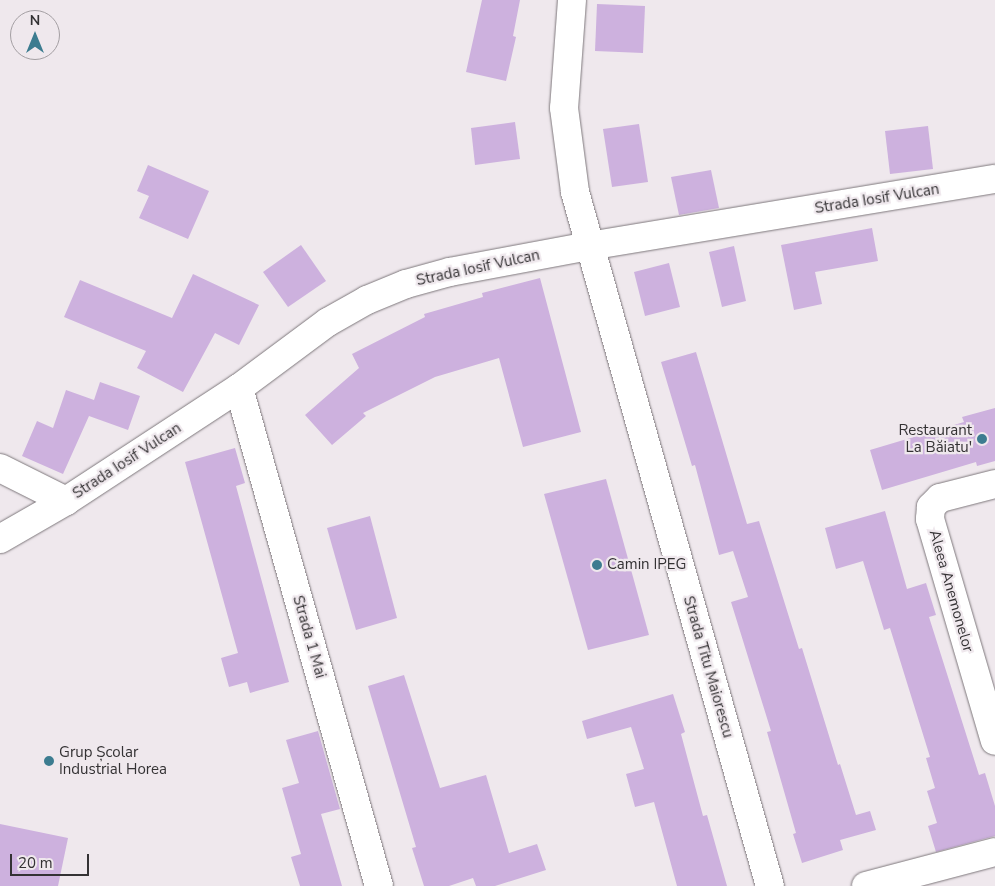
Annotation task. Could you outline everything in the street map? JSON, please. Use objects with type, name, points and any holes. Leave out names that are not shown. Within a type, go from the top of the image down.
[{"type":"street","name":"Strada Titu Maiorescu","points":[[572,0],[564,108],[575,192],[770,886]]},
{"type":"street","name":"Strada Iosif Vulcan","points":[[0,539],[66,501],[239,388],[328,322],[367,300],[406,284],[450,272],[589,246],[995,179]]},
{"type":"street","name":"Strada 1 Mai","points":[[239,388],[379,886]]},
{"type":"street","points":[[0,468],[66,501]]},
{"type":"street","name":"Aleea Anemonelor","points":[[995,484],[940,498],[931,507],[930,519],[995,741]]},
{"type":"street","points":[[866,886],[995,852]]},
{"type":"building","points":[[482,0],[520,0],[513,36],[516,37],[506,81],[466,72]]},
{"type":"building","points":[[597,4],[645,6],[643,53],[595,51]]},
{"type":"building","points":[[515,122],[520,159],[475,165],[471,128]]},
{"type":"building","points":[[639,124],[648,182],[612,187],[603,129]]},
{"type":"building","points":[[928,126],[933,169],[890,174],[885,131]]},
{"type":"building","points":[[148,165],[209,191],[188,239],[139,218],[149,196],[137,191]]},
{"type":"building","points":[[711,170],[719,208],[679,215],[671,177]]},
{"type":"building","points":[[872,228],[878,261],[815,272],[822,304],[794,310],[781,245]]},
{"type":"building","points":[[301,245],[326,281],[288,307],[263,272]]},
{"type":"building","points":[[734,246],[746,301],[722,307],[709,252]]},
{"type":"building","points":[[669,263],[680,307],[645,316],[634,272]]},
{"type":"building","points":[[193,274],[259,305],[239,345],[215,333],[183,392],[137,368],[146,351],[64,317],[80,280],[172,318]]},
{"type":"building","points":[[540,278],[581,432],[523,447],[499,358],[435,377],[363,413],[366,416],[332,445],[305,415],[359,368],[352,354],[425,317],[424,314],[483,297],[482,293]]},
{"type":"building","points":[[696,352],[747,524],[759,521],[799,649],[802,648],[838,765],[840,764],[856,815],[870,811],[876,830],[840,840],[843,850],[802,863],[793,834],[796,833],[767,732],[771,731],[731,602],[748,597],[733,551],[719,555],[695,465],[692,466],[661,362]]},
{"type":"building","points":[[100,382],[140,396],[128,430],[89,416],[63,474],[22,456],[37,421],[53,428],[66,390],[94,400]]},
{"type":"building","points":[[995,408],[995,461],[977,466],[976,462],[882,490],[870,450],[964,422],[962,417]]},
{"type":"building","points":[[235,448],[245,483],[236,486],[289,682],[250,693],[247,682],[229,687],[221,658],[238,653],[185,462]]},
{"type":"building","name":"Camin IPEG","points":[[606,479],[649,635],[588,650],[544,494]]},
{"type":"building","points":[[885,511],[907,589],[926,583],[936,615],[929,617],[979,775],[985,773],[995,806],[995,836],[936,852],[928,826],[937,823],[927,791],[935,788],[926,758],[930,757],[890,628],[884,630],[863,561],[836,569],[825,528]]},
{"type":"building","points":[[370,516],[397,618],[356,630],[327,528]]},
{"type":"building","points":[[404,675],[440,788],[486,775],[509,853],[537,844],[546,870],[495,886],[476,886],[473,878],[449,886],[424,886],[412,848],[416,847],[368,686]]},
{"type":"building","points":[[673,694],[685,732],[681,734],[703,816],[707,815],[727,886],[677,886],[654,802],[635,807],[626,774],[644,769],[631,727],[587,739],[582,721]]},
{"type":"building","points":[[318,731],[340,809],[321,814],[342,886],[300,886],[291,857],[301,854],[282,788],[299,783],[286,740]]},
{"type":"building","points":[[0,824],[68,838],[58,886],[0,886]]},
{"type":"place","name":"Restaurant La Băiatu'","points":[[982,439]]},
{"type":"place","name":"Camin IPEG","points":[[597,565]]},
{"type":"place","name":"Grup Școlar Industrial Horea","points":[[49,761]]}]
